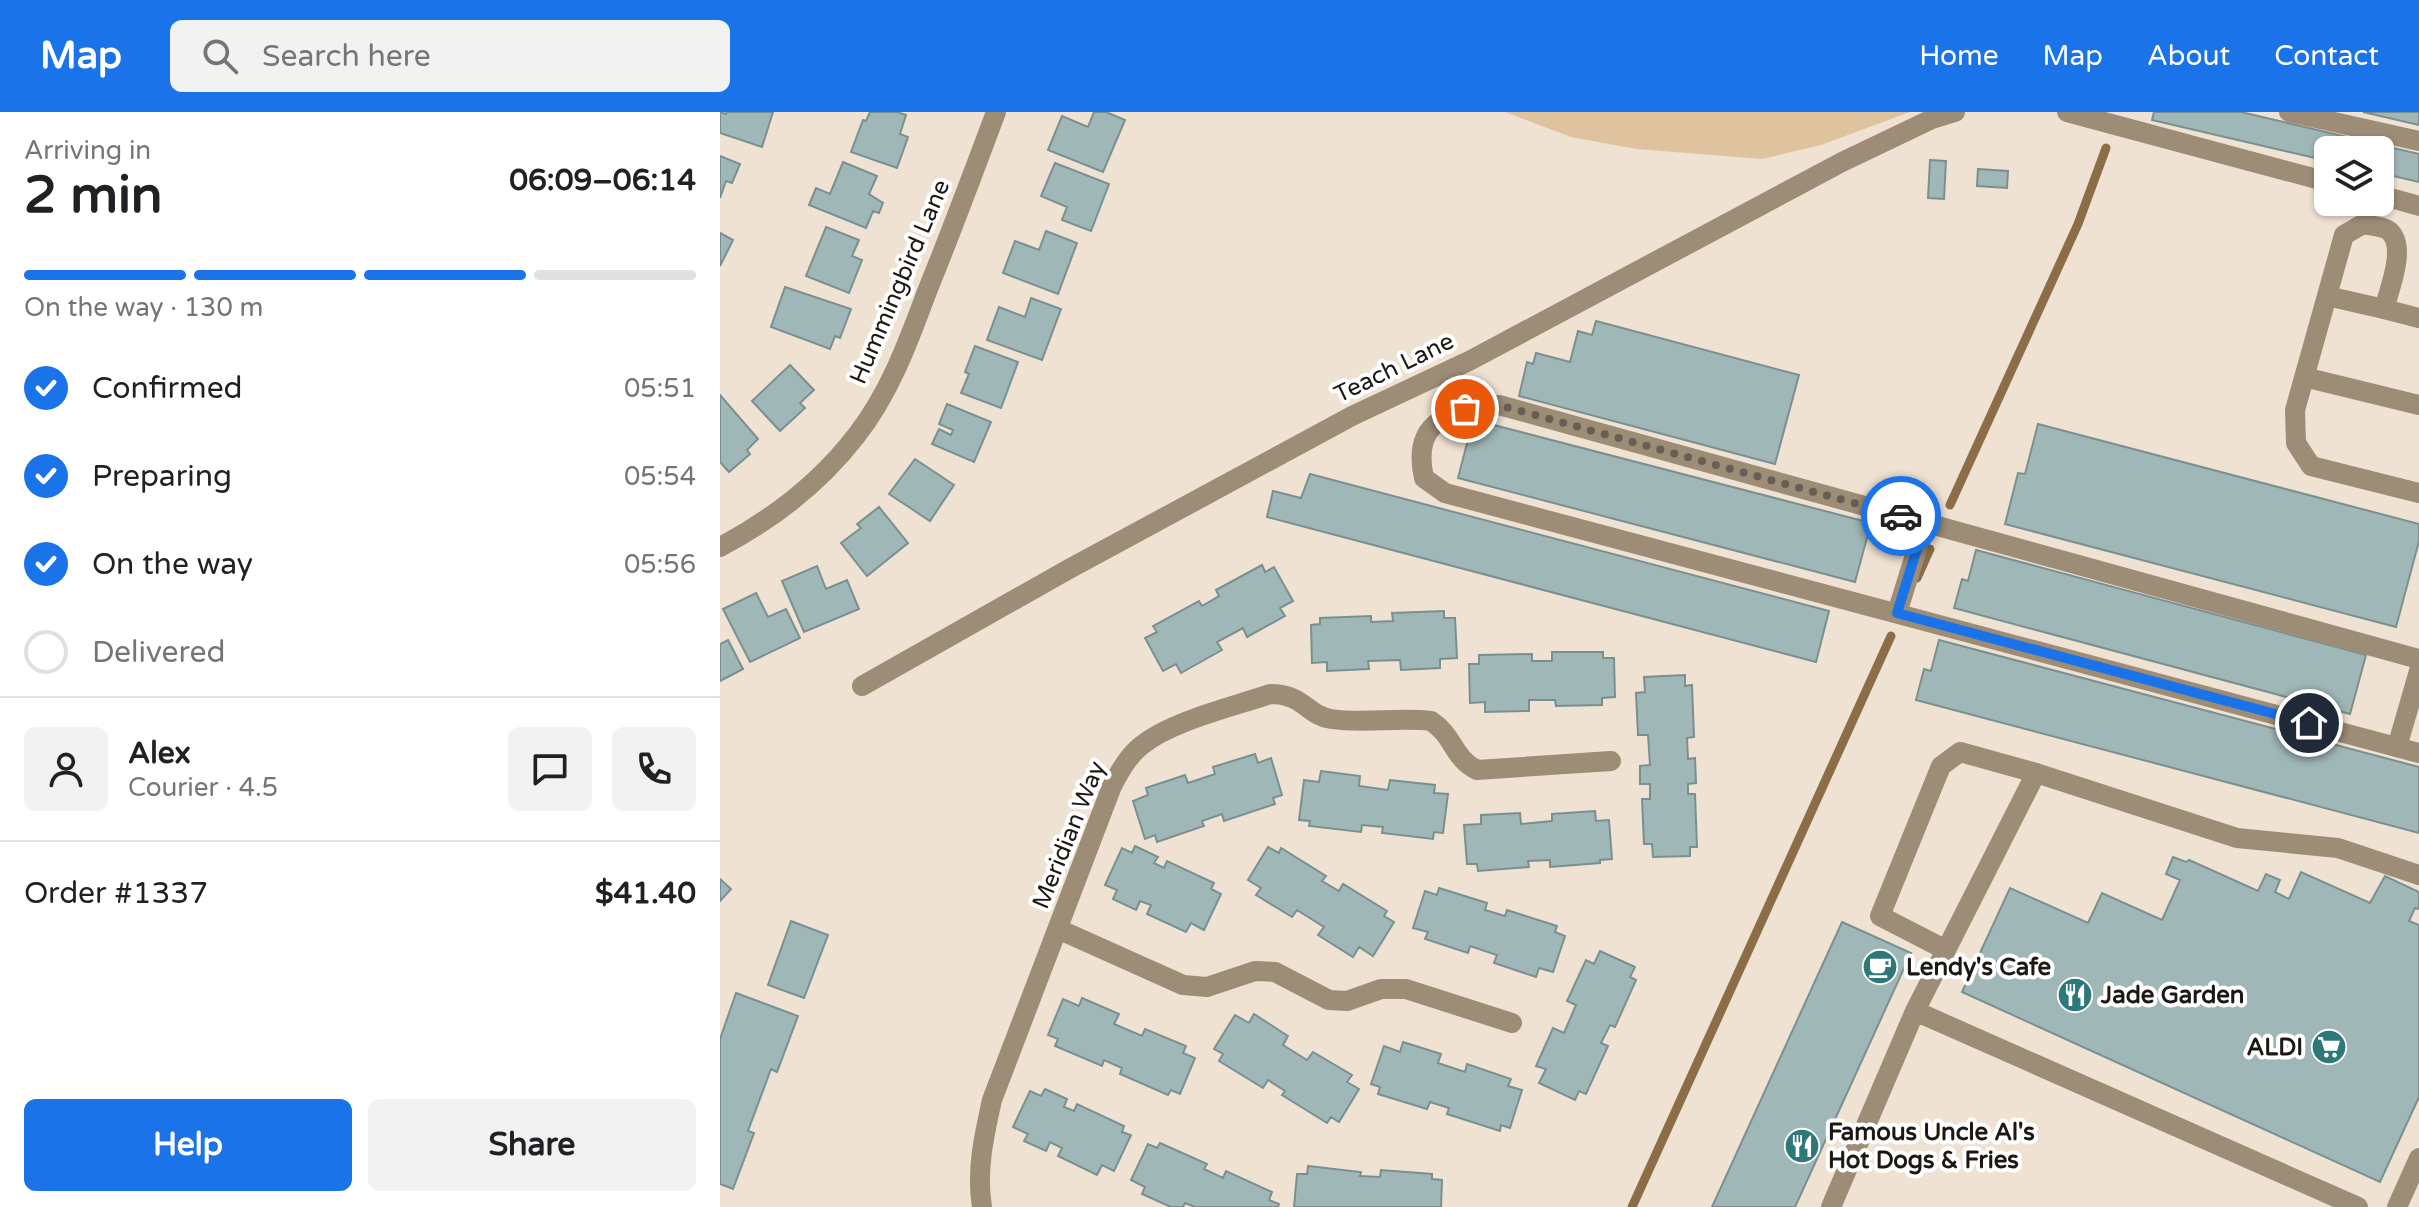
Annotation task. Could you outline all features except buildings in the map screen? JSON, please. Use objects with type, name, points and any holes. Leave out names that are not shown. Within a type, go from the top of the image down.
[{"type":"street","name":"Hummingbird Lane","points":[[720,547],[760,525],[816,481],[856,436],[879,402],[902,357],[996,112]]},
{"type":"street","name":"Teach Lane","points":[[862,686],[1069,569],[1352,416],[1471,360],[1842,162],[1932,119],[1955,112]]},
{"type":"street","points":[[2067,112],[2314,178]]},
{"type":"street","points":[[2289,112],[2419,141]]},
{"type":"street","points":[[2394,199],[2419,206]]},
{"type":"street","points":[[2384,309],[2397,263],[2396,240],[2387,229],[2363,224],[2344,235],[2295,410],[2296,443],[2311,466],[2419,493]]},
{"type":"street","points":[[2327,296],[2419,318]]},
{"type":"street","points":[[2304,377],[2419,405]]},
{"type":"street","points":[[2419,659],[1499,405],[1465,409],[1441,419],[1426,432],[1419,456],[1424,478],[1445,493],[2419,753]]},
{"type":"street","points":[[1897,613],[1925,523]]},
{"type":"street","points":[[2397,747],[2419,671]]},
{"type":"street","name":"Meridian Way","points":[[982,1207],[979,1189],[982,1144],[992,1100],[1112,786],[1122,766],[1140,746],[1163,731],[1270,694],[1283,694],[1299,699],[1314,712],[1330,719],[1431,721],[1444,730],[1464,764],[1477,770],[1611,761]]},
{"type":"street","points":[[1946,950],[1880,916],[1941,766],[1960,752],[2036,773],[2237,838],[2338,848],[2419,875]]},
{"type":"street","points":[[1831,1207],[1915,1011],[2036,773]]},
{"type":"street","points":[[1058,929],[1183,985],[1207,987],[1255,971],[1275,972],[1329,1000],[1347,1001],[1381,989],[1406,989],[1512,1023]]},
{"type":"street","points":[[1915,1011],[2358,1207]]},
{"type":"street","points":[[2397,1207],[2419,1158]]},
{"type":"shaded area","points":[[1505,112],[1910,112],[1821,145],[1762,159],[1636,149],[1571,137]]},
{"type":"waterway","points":[[1950,505],[2078,224],[2106,148]]},
{"type":"waterway","points":[[1917,578],[1930,549]]},
{"type":"waterway","points":[[1632,1207],[1891,636]]},
{"type":"way so far","points":[[1465,409],[1499,405],[1901,516]]},
{"type":"place","name":"Lendy's Cafe","points":[[1880,967]]},
{"type":"place","name":"Jade Garden","points":[[2075,995]]},
{"type":"place","name":"ALDI","points":[[2329,1047]]},
{"type":"place","name":"Famous Uncle Al's Hot Dogs & Fries","points":[[1802,1146]]},
{"type":"route","points":[[1901,516],[1925,523],[1897,613],[2309,723]]}]
